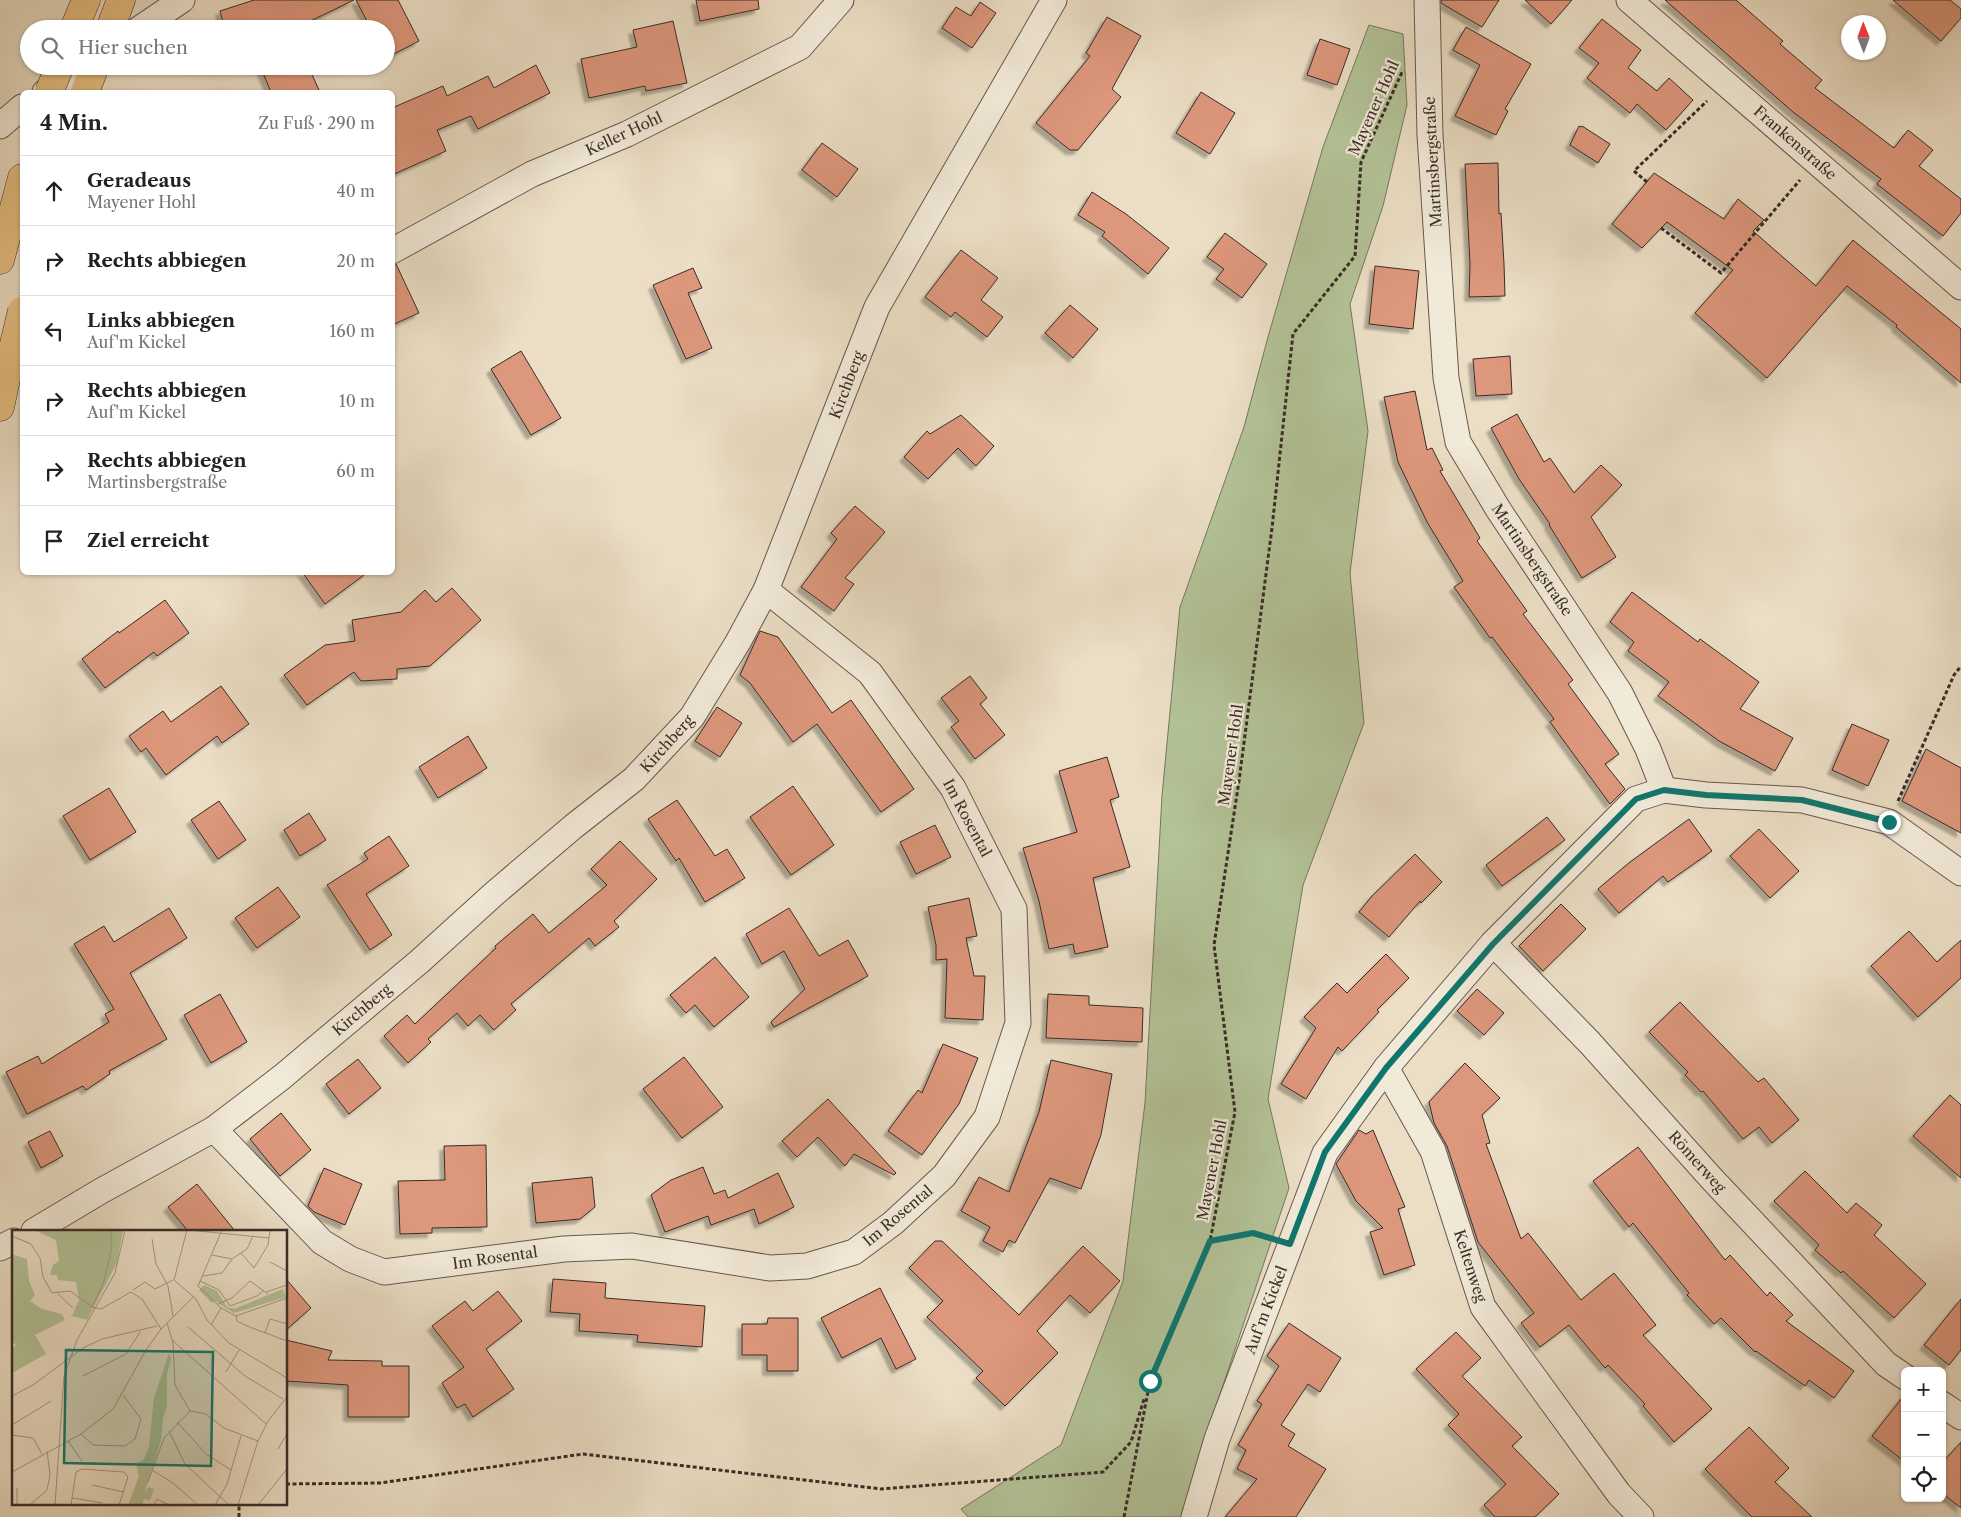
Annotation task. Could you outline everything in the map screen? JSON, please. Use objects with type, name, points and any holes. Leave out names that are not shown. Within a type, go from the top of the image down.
[{"type":"highway","points":[[78,20],[86,0]]},
{"type":"highway","points":[[114,20],[122,0]]},
{"type":"highway","points":[[50,90],[56,75]]},
{"type":"highway","points":[[86,90],[92,75]]},
{"type":"highway","points":[[0,260],[20,185]]},
{"type":"highway","points":[[0,407],[20,319]]},
{"type":"street","points":[[153,20],[182,0]]},
{"type":"street","name":"Keller Hohl","points":[[395,249],[532,174],[627,134],[800,47],[841,0]]},
{"type":"street","name":"Kirchberg","points":[[46,1228],[100,1191],[214,1128],[282,1078],[420,961],[516,875],[634,779],[692,717],[738,642],[766,590],[877,307],[1054,0]]},
{"type":"street","name":"Martinsbergstraße","points":[[1427,0],[1430,135],[1446,378],[1458,442],[1498,509],[1620,694],[1648,749],[1664,790]]},
{"type":"street","name":"Frankenstraße","points":[[1629,0],[1961,287]]},
{"type":"street","points":[[47,90],[70,75]]},
{"type":"street","points":[[0,126],[20,109]]},
{"type":"street","name":"Im Rosental","points":[[214,1128],[322,1242],[350,1259],[384,1272],[564,1249],[632,1246],[770,1268],[808,1266],[854,1252],[893,1223],[944,1176],[987,1117],[1018,1023],[1014,909],[953,788],[870,673],[766,590]]},
{"type":"street","points":[[1664,790],[1706,795],[1802,800],[1889,822],[1961,873]]},
{"type":"street","name":"Auf'm Kickel","points":[[1194,1517],[1217,1439],[1325,1152],[1386,1068],[1493,944],[1636,799],[1664,790]]},
{"type":"street","name":"Römerweg","points":[[1493,944],[1590,1043],[1712,1179],[1886,1364],[1901,1374]]},
{"type":"street","name":"Keltenweg","points":[[1386,1068],[1433,1151],[1483,1307],[1619,1494],[1641,1517]]},
{"type":"street","points":[[0,1248],[12,1242]]},
{"type":"street","points":[[1946,1407],[1961,1417]]},
{"type":"path","name":"Mayener Hohl","points":[[1124,1517],[1150,1381],[1210,1241],[1235,1112],[1214,946],[1239,782],[1272,528],[1293,334],[1355,256],[1361,162],[1407,62]]},
{"type":"path","points":[[1647,182],[1634,171],[1725,83]]},
{"type":"path","points":[[1661,228],[1721,273],[1816,161]]},
{"type":"path","points":[[1894,809],[1954,675],[1961,666]]},
{"type":"path","points":[[1210,1241],[1253,1233],[1290,1244]]},
{"type":"path","points":[[288,1484],[380,1483],[583,1454],[881,1489],[1103,1472],[1131,1442],[1150,1381]]},
{"type":"path","points":[[239,1504],[239,1517]]},
{"type":"green space","points":[[1369,25],[1403,34],[1407,105],[1383,206],[1350,304],[1368,431],[1350,573],[1364,723],[1303,885],[1268,1099],[1289,1188],[1200,1454],[1182,1517],[968,1517],[961,1509],[1061,1445],[1123,1281],[1145,1103],[1162,796],[1180,607],[1244,427],[1323,147]]},
{"type":"building","points":[[254,0],[354,0],[313,20],[222,20],[220,11]]},
{"type":"building","points":[[356,0],[398,0],[419,41],[395,53],[395,20],[366,20]]},
{"type":"building","points":[[696,0],[758,0],[759,9],[700,21]]},
{"type":"building","points":[[1441,0],[1499,0],[1482,27],[1441,3]]},
{"type":"building","points":[[1525,0],[1572,0],[1551,24]]},
{"type":"building","points":[[1665,0],[1736,0],[1783,41],[1780,44],[1822,80],[1815,88],[1894,148],[1908,130],[1933,150],[1919,166],[1961,199],[1961,213],[1943,236],[1877,184],[1881,179],[1793,112]]},
{"type":"building","points":[[1893,0],[1950,0],[1961,9],[1961,18],[1941,41]]},
{"type":"building","points":[[980,2],[996,13],[972,48],[942,28],[956,7],[971,16]]},
{"type":"building","points":[[1107,17],[1141,36],[1112,89],[1121,97],[1078,150],[1070,150],[1036,123],[1090,56],[1086,53]]},
{"type":"building","points":[[1602,19],[1641,50],[1628,68],[1657,91],[1669,78],[1693,100],[1666,130],[1637,104],[1630,113],[1587,78],[1599,63],[1579,48]]},
{"type":"building","points":[[673,21],[687,83],[646,91],[645,86],[589,98],[581,59],[637,47],[633,30]]},
{"type":"building","points":[[1466,27],[1531,64],[1505,109],[1508,111],[1496,135],[1455,116],[1480,65],[1453,50]]},
{"type":"building","points":[[1320,39],[1350,49],[1337,85],[1307,75]]},
{"type":"building","points":[[536,65],[550,93],[478,129],[471,116],[437,130],[446,151],[395,174],[395,107],[443,86],[447,96],[488,76],[494,88]]},
{"type":"building","points":[[264,75],[312,75],[319,90],[270,90]]},
{"type":"building","points":[[1201,92],[1235,113],[1210,154],[1176,133]]},
{"type":"building","points":[[1579,126],[1582,126],[1610,144],[1598,163],[1570,145]]},
{"type":"building","points":[[822,143],[858,169],[837,197],[802,170]]},
{"type":"building","points":[[1498,163],[1499,214],[1501,213],[1505,296],[1469,297],[1470,264],[1465,164]]},
{"type":"building","points":[[1654,173],[1724,219],[1738,199],[1764,220],[1753,231],[1816,286],[1853,240],[1961,329],[1961,383],[1896,327],[1897,325],[1847,286],[1767,378],[1695,313],[1733,270],[1667,222],[1642,248],[1612,224]]},
{"type":"building","points":[[1092,192],[1126,214],[1169,248],[1148,274],[1102,236],[1105,232],[1078,215]]},
{"type":"building","points":[[1225,233],[1267,264],[1242,298],[1216,279],[1224,269],[1207,257]]},
{"type":"building","points":[[961,250],[998,278],[981,300],[1003,317],[987,337],[955,312],[951,317],[925,297]]},
{"type":"building","points":[[395,264],[419,313],[395,324]]},
{"type":"building","points":[[1375,266],[1419,271],[1413,329],[1369,324]]},
{"type":"building","points":[[693,268],[702,288],[688,293],[712,348],[686,359],[653,285]]},
{"type":"building","points":[[1070,305],[1098,329],[1073,358],[1045,333]]},
{"type":"building","points":[[521,351],[561,418],[531,435],[491,369]]},
{"type":"building","points":[[1510,356],[1512,394],[1476,396],[1473,359]]},
{"type":"building","points":[[1415,391],[1427,450],[1432,448],[1443,470],[1440,471],[1480,538],[1477,541],[1527,611],[1523,614],[1573,680],[1568,684],[1619,754],[1605,764],[1625,789],[1610,804],[1550,722],[1554,719],[1492,637],[1490,638],[1454,587],[1463,581],[1427,522],[1398,462],[1384,397]]},
{"type":"building","points":[[1517,414],[1544,462],[1550,458],[1574,493],[1601,465],[1622,485],[1591,517],[1616,557],[1582,578],[1550,524],[1519,479],[1491,428]]},
{"type":"building","points":[[961,415],[994,446],[976,466],[958,448],[928,479],[904,457],[927,431],[930,434]]},
{"type":"building","points":[[855,506],[885,532],[845,578],[854,584],[834,611],[801,587],[837,539],[831,533]]},
{"type":"building","points":[[304,575],[364,575],[325,604]]},
{"type":"building","points":[[452,588],[481,620],[430,666],[397,669],[397,679],[361,681],[354,672],[307,705],[284,675],[325,645],[355,641],[352,620],[401,612],[425,590],[436,602]]},
{"type":"building","points":[[1632,592],[1698,642],[1700,639],[1759,682],[1740,709],[1793,738],[1775,771],[1719,741],[1658,696],[1669,682],[1628,651],[1634,642],[1610,622]]},
{"type":"building","points":[[165,600],[189,633],[157,656],[154,652],[105,688],[82,659],[118,631],[119,633]]},
{"type":"building","points":[[760,631],[778,637],[832,713],[851,700],[914,789],[881,812],[817,724],[793,742],[750,683],[740,675]]},
{"type":"building","points":[[970,676],[987,698],[980,704],[1005,735],[975,759],[951,727],[959,721],[941,698]]},
{"type":"building","points":[[221,686],[249,724],[222,743],[217,736],[166,775],[146,748],[141,752],[129,736],[163,711],[171,722]]},
{"type":"building","points":[[717,707],[742,723],[720,757],[695,741]]},
{"type":"building","points":[[1852,724],[1889,740],[1868,786],[1832,770]]},
{"type":"building","points":[[468,736],[487,768],[438,798],[419,767]]},
{"type":"building","points":[[1926,749],[1961,768],[1961,833],[1902,801]]},
{"type":"building","points":[[1107,757],[1119,797],[1110,800],[1130,867],[1093,878],[1108,947],[1075,954],[1073,944],[1049,949],[1039,901],[1023,848],[1077,832],[1059,771]]},
{"type":"building","points":[[793,786],[834,845],[791,875],[750,817]]},
{"type":"building","points":[[109,788],[136,832],[90,860],[63,816]]},
{"type":"building","points":[[677,800],[715,856],[727,849],[745,878],[705,902],[679,858],[676,861],[648,819]]},
{"type":"building","points":[[219,801],[246,840],[218,859],[191,820]]},
{"type":"building","points":[[309,813],[326,840],[300,856],[284,830]]},
{"type":"building","points":[[1547,817],[1565,840],[1502,886],[1486,865]]},
{"type":"building","points":[[1689,819],[1712,851],[1668,882],[1663,876],[1619,913],[1598,889],[1630,862]]},
{"type":"building","points":[[935,825],[951,857],[916,874],[900,842]]},
{"type":"building","points":[[1759,829],[1799,871],[1770,898],[1730,856]]},
{"type":"building","points":[[389,836],[409,866],[366,894],[392,935],[370,950],[327,885],[368,859],[364,853]]},
{"type":"building","points":[[620,841],[657,879],[614,921],[619,927],[595,946],[589,938],[511,1004],[516,1010],[494,1030],[480,1015],[468,1026],[457,1013],[428,1039],[431,1042],[408,1063],[384,1036],[407,1015],[415,1024],[496,948],[495,946],[533,914],[549,933],[607,885],[591,869]]},
{"type":"building","points":[[1415,854],[1442,882],[1421,903],[1420,901],[1389,937],[1359,912],[1372,896]]},
{"type":"building","points":[[278,887],[300,917],[257,948],[235,918]]},
{"type":"building","points":[[969,898],[977,936],[966,938],[974,976],[985,976],[983,1020],[945,1018],[947,959],[936,960],[936,945],[928,907]]},
{"type":"building","points":[[1561,904],[1586,929],[1543,971],[1519,946]]},
{"type":"building","points":[[169,908],[187,938],[130,973],[167,1039],[109,1071],[110,1074],[86,1090],[83,1086],[27,1114],[6,1072],[38,1056],[42,1064],[109,1022],[105,1014],[114,1009],[74,944],[104,926],[114,942]]},
{"type":"building","points":[[789,908],[819,956],[848,940],[868,976],[774,1027],[771,1022],[805,989],[784,951],[762,964],[746,934]]},
{"type":"building","points":[[1909,931],[1937,962],[1961,940],[1961,978],[1918,1017],[1871,966]]},
{"type":"building","points":[[1386,954],[1409,978],[1377,1010],[1379,1012],[1342,1051],[1338,1047],[1306,1099],[1281,1084],[1316,1028],[1304,1017],[1337,983],[1347,993]]},
{"type":"building","points":[[715,957],[749,997],[714,1027],[695,1005],[686,1013],[670,995]]},
{"type":"building","points":[[1477,989],[1504,1013],[1484,1035],[1457,1011]]},
{"type":"building","points":[[220,994],[247,1042],[211,1063],[184,1015]]},
{"type":"building","points":[[1048,994],[1089,996],[1089,1005],[1143,1008],[1142,1042],[1046,1038]]},
{"type":"building","points":[[1680,1002],[1758,1082],[1764,1078],[1799,1120],[1772,1143],[1759,1127],[1743,1139],[1703,1091],[1701,1092],[1685,1075],[1688,1072],[1649,1032]]},
{"type":"building","points":[[943,1044],[978,1058],[959,1104],[922,1155],[888,1131],[918,1090],[922,1093]]},
{"type":"building","points":[[684,1057],[723,1107],[682,1138],[643,1089]]},
{"type":"building","points":[[358,1059],[381,1088],[349,1114],[326,1084]]},
{"type":"building","points":[[1051,1060],[1112,1074],[1101,1135],[1081,1189],[1050,1178],[1015,1243],[1009,1240],[1003,1252],[983,1241],[990,1227],[961,1211],[979,1177],[1009,1192],[1039,1112]]},
{"type":"building","points":[[1465,1063],[1500,1098],[1482,1115],[1490,1143],[1486,1144],[1521,1239],[1528,1233],[1581,1300],[1614,1273],[1656,1325],[1643,1335],[1712,1409],[1674,1442],[1643,1406],[1645,1404],[1608,1365],[1605,1368],[1569,1325],[1540,1347],[1521,1323],[1534,1313],[1478,1242],[1447,1146],[1434,1123],[1429,1102]]},
{"type":"building","points":[[1950,1095],[1961,1105],[1961,1178],[1913,1136]]},
{"type":"building","points":[[828,1099],[896,1173],[894,1175],[854,1154],[845,1166],[818,1137],[797,1157],[782,1141]]},
{"type":"building","points":[[281,1113],[311,1150],[280,1176],[250,1139]]},
{"type":"building","points":[[1359,1130],[1366,1134],[1373,1130],[1405,1207],[1398,1209],[1415,1265],[1384,1275],[1370,1232],[1383,1228],[1356,1201],[1336,1164]]},
{"type":"building","points":[[50,1131],[63,1156],[41,1168],[28,1142]]},
{"type":"building","points":[[486,1145],[487,1227],[432,1228],[432,1233],[400,1234],[398,1181],[445,1180],[444,1146]]},
{"type":"building","points":[[1638,1147],[1725,1260],[1730,1255],[1767,1296],[1770,1292],[1793,1315],[1786,1321],[1854,1371],[1834,1398],[1809,1380],[1805,1386],[1755,1352],[1721,1318],[1714,1324],[1687,1295],[1689,1293],[1633,1223],[1629,1227],[1593,1181]]},
{"type":"building","points":[[703,1167],[714,1194],[725,1190],[728,1198],[778,1173],[794,1207],[759,1224],[754,1209],[711,1225],[708,1216],[665,1232],[651,1195],[671,1180]]},
{"type":"building","points":[[324,1168],[362,1184],[345,1225],[314,1212],[308,1206]]},
{"type":"building","points":[[1805,1171],[1847,1213],[1856,1203],[1882,1225],[1874,1235],[1926,1284],[1894,1318],[1843,1271],[1841,1273],[1815,1250],[1819,1245],[1774,1201]]},
{"type":"building","points":[[592,1177],[595,1207],[580,1219],[536,1223],[532,1183]]},
{"type":"building","points":[[197,1184],[234,1230],[187,1230],[168,1207]]},
{"type":"building","points":[[935,1241],[942,1241],[1019,1315],[1083,1246],[1120,1281],[1090,1313],[1070,1295],[1037,1331],[1058,1353],[1005,1406],[976,1378],[983,1371],[927,1317],[943,1301],[909,1268]]},
{"type":"building","points":[[553,1279],[606,1283],[605,1298],[705,1306],[702,1347],[637,1342],[638,1335],[579,1331],[580,1314],[550,1312]]},
{"type":"building","points":[[288,1281],[311,1308],[288,1328]]},
{"type":"building","points":[[880,1288],[916,1359],[896,1369],[881,1338],[842,1358],[821,1318]]},
{"type":"building","points":[[498,1291],[522,1321],[486,1349],[514,1389],[473,1417],[465,1404],[457,1408],[442,1383],[464,1367],[432,1326],[465,1301],[473,1311]]},
{"type":"building","points":[[1961,1299],[1961,1350],[1949,1365],[1924,1345]]},
{"type":"building","points":[[768,1318],[798,1318],[798,1371],[767,1371],[767,1355],[742,1355],[742,1324],[767,1324]]},
{"type":"building","points":[[1289,1323],[1341,1358],[1320,1392],[1308,1384],[1281,1425],[1295,1434],[1288,1446],[1326,1469],[1296,1517],[1225,1517],[1257,1479],[1237,1469],[1246,1450],[1238,1445],[1262,1404],[1257,1401],[1279,1366],[1267,1356]]},
{"type":"building","points":[[1456,1332],[1481,1358],[1462,1376],[1522,1437],[1512,1446],[1559,1494],[1535,1517],[1495,1517],[1484,1505],[1506,1484],[1448,1425],[1459,1414],[1416,1369]]},
{"type":"building","points":[[288,1340],[332,1351],[328,1360],[382,1361],[382,1366],[409,1366],[409,1417],[348,1417],[348,1385],[288,1381]]},
{"type":"building","points":[[1901,1399],[1901,1459],[1872,1436]]},
{"type":"building","points":[[1749,1427],[1789,1468],[1775,1482],[1812,1517],[1752,1517],[1705,1469]]},
{"type":"building","points":[[1961,1442],[1961,1508],[1946,1496],[1946,1459]]},
{"type":"route","points":[[1150,1381],[1210,1241],[1253,1233],[1290,1244],[1325,1152],[1386,1068],[1493,944],[1636,799],[1664,790],[1706,795],[1802,800],[1889,822]]}]
